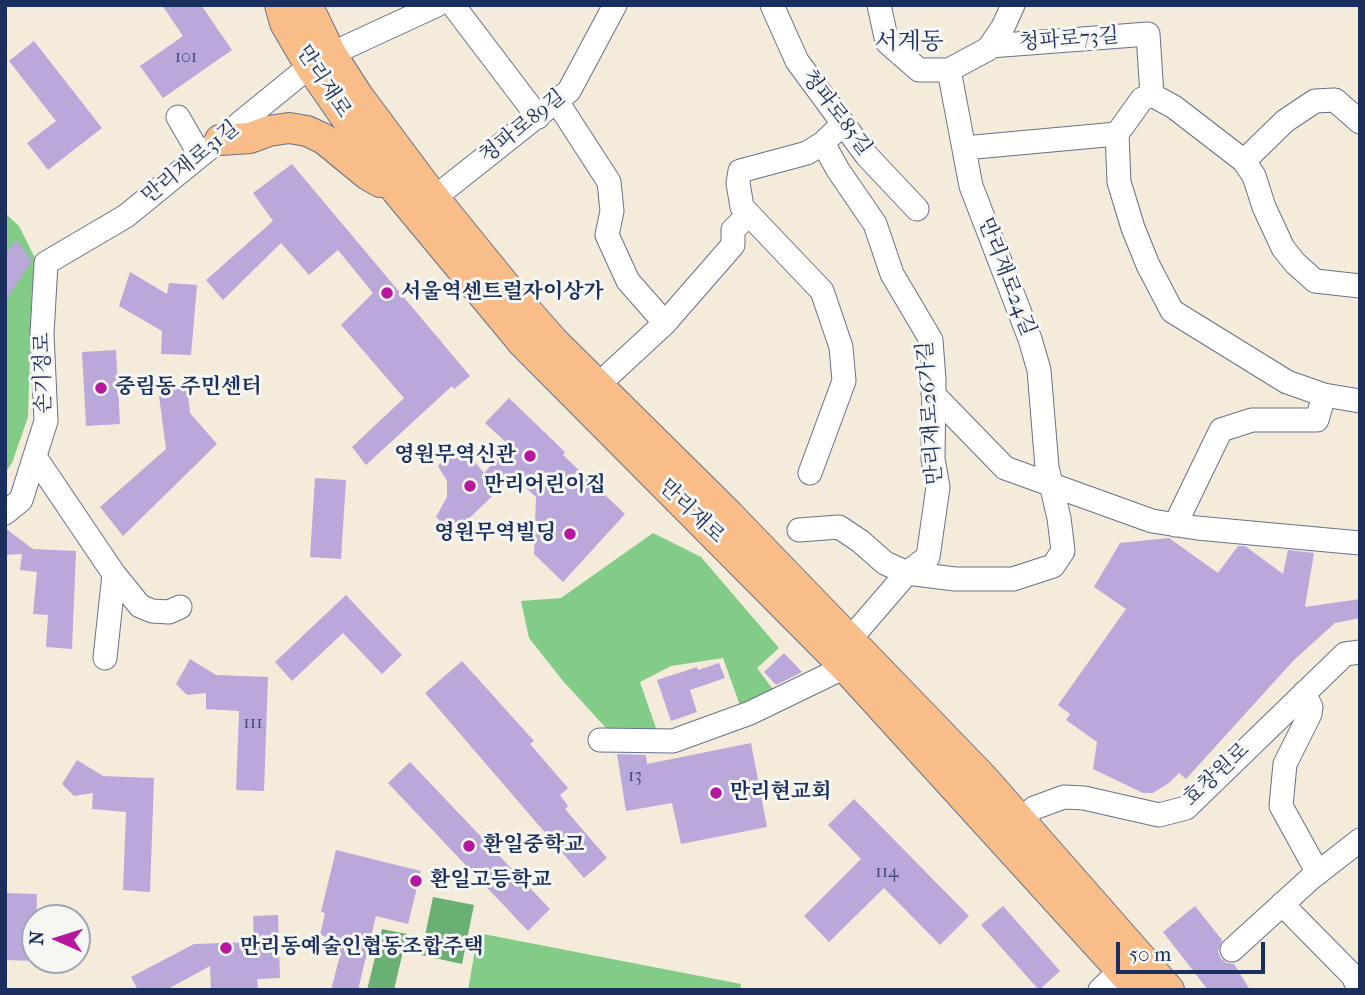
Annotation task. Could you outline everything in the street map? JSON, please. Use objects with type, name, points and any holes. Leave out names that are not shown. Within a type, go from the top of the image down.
[{"type":"main road","name":"만리재로","points":[[279,5],[285,23],[383,131],[434,198],[554,342],[676,461],[1012,830],[1133,971],[1169,990]]},
{"type":"main road","name":"만리재로","points":[[307,5],[321,60],[396,190],[523,343],[848,653]]},
{"type":"main road","points":[[210,147],[270,131],[289,128],[307,131],[324,139],[368,175],[396,190]]},
{"type":"main road","points":[[383,131],[375,141],[396,190]]},
{"type":"street","name":"만리재로","points":[[321,60],[436,5]]},
{"type":"street","points":[[453,5],[538,117]]},
{"type":"street","name":"청파로89길","points":[[434,198],[569,91],[615,5]]},
{"type":"street","name":"청파로85길","points":[[772,5],[797,61],[867,156],[917,209]]},
{"type":"street","points":[[879,5],[887,42],[919,70],[949,70]]},
{"type":"street","name":"청파로73길","points":[[949,70],[990,46],[1013,5]]},
{"type":"street","name":"청파로73길","points":[[990,46],[1148,34],[1152,95]]},
{"type":"street","name":"만리재로31길","points":[[46,263],[126,216],[321,60]]},
{"type":"street","name":"만리재로24길","points":[[799,530],[838,527],[860,541],[885,563],[907,573],[955,579],[1013,579],[1053,566],[1063,551],[1049,477],[1038,370],[1030,339],[971,187],[949,70]]},
{"type":"street","points":[[1360,285],[1315,281],[1283,248],[1264,207],[1254,176],[1244,161],[1174,107],[1152,95],[1142,99],[1117,134],[1119,182],[1148,265],[1172,311],[1287,383],[1324,395],[1360,401]]},
{"type":"street","points":[[556,100],[609,183],[612,211],[607,235],[628,281],[665,323]]},
{"type":"street","points":[[1244,161],[1285,121],[1315,101],[1335,100],[1360,122]]},
{"type":"street","points":[[178,117],[210,147]]},
{"type":"street","points":[[810,473],[844,381],[841,347],[822,291],[742,207],[738,183],[740,172],[807,153],[844,124]]},
{"type":"street","points":[[964,148],[1117,134]]},
{"type":"street","name":"만리재로26가길","points":[[823,143],[875,224],[892,274],[931,340],[933,459],[938,487],[928,557],[907,573]]},
{"type":"street","points":[[597,385],[665,323],[733,245],[733,230],[749,214]]},
{"type":"street","name":"손기정로","points":[[5,513],[21,500],[46,421],[42,334],[46,263]]},
{"type":"street","points":[[933,394],[1005,468],[1049,477],[1152,521],[1360,543]]},
{"type":"street","points":[[1175,524],[1221,430],[1252,420],[1317,421],[1324,395]]},
{"type":"street","points":[[35,457],[114,574],[140,606],[152,611],[169,612],[180,607]]},
{"type":"street","points":[[600,740],[673,741],[750,713],[848,653],[907,573]]},
{"type":"street","points":[[104,658],[114,574]]},
{"type":"street","name":"효창원로","points":[[1012,830],[1034,808],[1064,797],[1084,797],[1159,815],[1186,808],[1345,654],[1360,652]]},
{"type":"street","name":"효창원로","points":[[1304,693],[1311,707],[1310,714],[1285,764],[1281,806],[1318,873]]},
{"type":"street","points":[[1232,950],[1318,873],[1360,840]]},
{"type":"street","points":[[1282,905],[1353,976],[1359,990]]},
{"type":"street","points":[[1100,990],[1133,971]]},
{"type":"green space","points":[[5,213],[19,226],[36,260],[32,289],[28,417],[12,463],[5,473]]},
{"type":"green space","points":[[653,533],[701,557],[779,648],[757,668],[775,692],[742,711],[723,658],[671,666],[640,682],[658,734],[606,728],[563,681],[529,638],[521,601],[561,598]]},
{"type":"green space","points":[[433,897],[474,905],[462,964],[421,955]]},
{"type":"green space","points":[[382,929],[407,934],[394,990],[367,990]]},
{"type":"green space","points":[[478,933],[741,984],[740,990],[468,990]]},
{"type":"building","points":[[162,5],[201,5],[232,50],[163,98],[140,66],[183,36]]},
{"type":"building","points":[[34,41],[102,128],[48,170],[27,143],[56,121],[9,61]]},
{"type":"building","points":[[292,164],[470,376],[454,389],[452,386],[366,465],[352,447],[404,398],[341,325],[373,293],[338,250],[309,275],[281,243],[223,300],[206,280],[273,221],[253,193]]},
{"type":"building","points":[[16,240],[32,261],[5,301],[5,255]]},
{"type":"building","points":[[130,272],[167,294],[169,283],[197,285],[191,355],[161,354],[162,331],[119,306]]},
{"type":"building","name":"중림동 주민센터","points":[[116,350],[120,424],[86,426],[82,352]]},
{"type":"building","points":[[187,386],[190,413],[217,444],[123,536],[100,507],[166,449],[158,388]]},
{"type":"building","points":[[509,398],[565,452],[563,455],[625,514],[563,582],[534,554],[536,497],[513,476],[453,534],[436,517],[447,497],[447,481],[438,466],[459,443],[484,473],[509,445],[485,423]]},
{"type":"building","points":[[315,478],[346,480],[341,559],[310,557]]},
{"type":"building","points":[[5,528],[33,549],[76,551],[72,649],[46,647],[48,615],[33,614],[37,572],[20,570],[22,554],[5,555]]},
{"type":"building","points":[[1169,538],[1218,573],[1238,546],[1245,546],[1283,574],[1288,550],[1314,553],[1305,607],[1360,599],[1360,618],[1335,623],[1294,660],[1186,779],[1179,773],[1153,793],[1143,793],[1093,769],[1097,742],[1066,720],[1070,714],[1058,705],[1126,609],[1094,587],[1120,543]]},
{"type":"building","points":[[346,595],[402,655],[382,674],[343,633],[292,681],[275,662]]},
{"type":"building","points":[[784,653],[802,672],[776,685],[764,672]]},
{"type":"building","points":[[190,659],[216,675],[268,677],[264,791],[236,790],[239,711],[206,709],[206,693],[187,695],[176,684]]},
{"type":"building","points":[[462,661],[534,741],[530,744],[568,788],[560,795],[568,806],[565,809],[607,858],[584,878],[425,693]]},
{"type":"building","points":[[719,663],[725,678],[690,690],[697,712],[671,721],[657,680]]},
{"type":"building","name":"만리현교회","points":[[751,743],[767,827],[681,844],[672,803],[626,811],[617,754],[646,755],[647,764]]},
{"type":"building","points":[[77,760],[103,776],[154,778],[150,892],[123,890],[126,812],[92,809],[93,793],[74,796],[62,784]]},
{"type":"building","name":"환일중학교","points":[[410,762],[550,909],[528,931],[388,783]]},
{"type":"building","points":[[854,799],[969,916],[940,945],[884,888],[829,942],[804,916],[861,859],[828,825]]},
{"type":"building","points":[[336,850],[421,871],[408,924],[376,916],[358,990],[331,990],[340,955],[323,951],[327,937],[320,935],[325,913],[321,912]]},
{"type":"building","points":[[5,893],[37,894],[37,904],[21,904],[21,961],[5,960]]},
{"type":"building","points":[[1003,906],[1060,971],[1039,990],[981,925]]},
{"type":"building","points":[[1195,906],[1222,940],[1218,952],[1221,959],[1234,964],[1250,990],[1208,990],[1163,932]]},
{"type":"building","name":"만리동예술인협동조합주택","points":[[278,915],[280,978],[257,979],[258,990],[211,990],[210,966],[166,990],[138,990],[131,977],[194,944],[254,942],[253,916]]},
{"type":"place","name":"서울역센트럴자이상가","points":[[387,293]]},
{"type":"place","name":"중림동 주민센터","points":[[101,388]]},
{"type":"place","name":"영원무역신관","points":[[530,456]]},
{"type":"place","name":"만리어린이집","points":[[470,486]]},
{"type":"place","name":"영원무역빌딩","points":[[570,534]]},
{"type":"place","name":"만리현교회","points":[[716,793]]},
{"type":"place","name":"환일중학교","points":[[469,846]]},
{"type":"place","name":"환일고등학교","points":[[416,881]]},
{"type":"place","name":"만리동예술인협동조합주택","points":[[226,948]]},
{"type":"district","name":"서계동","points":[[909,43]]}]
